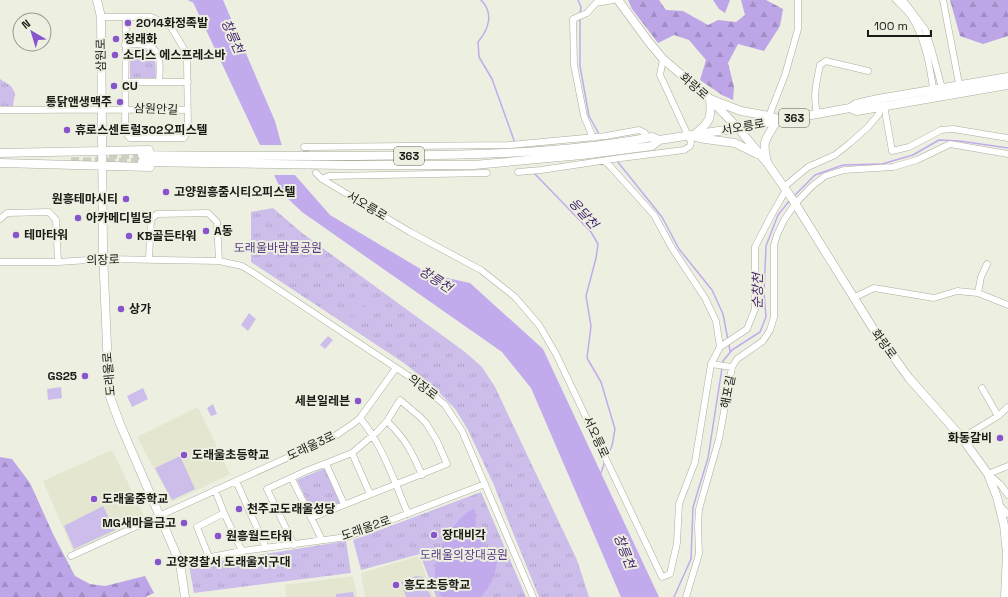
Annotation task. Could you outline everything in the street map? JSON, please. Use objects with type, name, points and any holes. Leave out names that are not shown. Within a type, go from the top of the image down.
[{"type":"main road","name":"삼원로","points":[[97,0],[101,17],[102,159]]},
{"type":"main road","name":"화랑로","points":[[618,0],[663,59],[710,100],[738,128],[768,164],[874,330],[909,378],[962,438],[988,474],[1000,506],[1007,537],[1005,597]]},
{"type":"main road","name":"서오릉로","points":[[850,108],[857,111],[1008,77]]},
{"type":"main road","name":"서오릉로","points":[[960,89],[1008,85]]},
{"type":"main road","name":"서오릉로","points":[[614,147],[652,137],[659,140],[691,136],[850,108],[856,104],[939,93]]},
{"type":"main road","points":[[691,136],[708,122],[710,118],[710,100],[741,111],[769,116],[779,121],[767,136],[764,143],[768,164]]},
{"type":"main road","points":[[691,136],[735,142],[752,151],[768,164]]},
{"type":"main road","name":"서오릉로","points":[[614,147],[652,146],[659,140]]},
{"type":"main road","name":"363","points":[[246,160],[303,156],[394,156],[515,147],[529,151],[614,147]]},
{"type":"main road","name":"363","points":[[142,158],[246,160],[305,165],[474,165],[532,160],[603,148]]},
{"type":"main road","points":[[0,153],[102,159],[218,168],[237,167],[246,160],[235,151],[102,159],[0,163]]},
{"type":"main road","name":"도래울로","points":[[102,159],[109,394],[120,424],[180,563],[186,597]]},
{"type":"street","points":[[595,138],[584,116],[574,66],[573,19],[587,13],[596,3],[613,0]]},
{"type":"street","points":[[769,116],[786,75],[798,29],[798,0]]},
{"type":"street","points":[[896,0],[911,16],[930,61],[939,93]]},
{"type":"street","points":[[903,0],[925,29],[932,51],[939,93]]},
{"type":"street","points":[[943,0],[960,89]]},
{"type":"street","name":"삼원안길","points":[[101,17],[126,17],[151,17],[171,28],[184,49],[187,62],[188,131],[184,138],[130,138],[125,132],[126,17]]},
{"type":"street","points":[[125,45],[145,45],[155,51],[160,64],[159,82]]},
{"type":"street","points":[[518,172],[540,170],[584,162],[684,150],[690,146],[691,136],[660,76],[663,59]]},
{"type":"street","points":[[817,114],[814,89],[820,65],[826,61],[868,71]]},
{"type":"street","points":[[125,82],[188,82]]},
{"type":"street","points":[[607,160],[610,166],[654,215],[672,248],[705,298],[716,321],[721,346],[747,329],[755,309],[755,247],[789,195],[808,167],[834,155],[850,143],[867,128],[879,114],[882,106]]},
{"type":"street","points":[[882,106],[892,151],[909,147],[941,130],[953,129],[1008,138]]},
{"type":"street","points":[[0,110],[102,110]]},
{"type":"street","name":"삼원안길","points":[[102,110],[187,110]]},
{"type":"street","points":[[304,147],[515,147],[595,138],[639,130],[645,133],[647,138]]},
{"type":"street","points":[[789,195],[811,187],[825,176],[844,170],[893,167],[917,160],[950,144],[1008,154]]},
{"type":"street","name":"서오릉로","points":[[316,173],[322,179],[410,232],[480,270],[515,297],[539,325],[556,354],[662,577],[670,574],[677,543],[679,504],[695,462],[713,365],[721,346]]},
{"type":"street","points":[[322,179],[329,176],[487,173]]},
{"type":"street","name":"해포길","points":[[686,597],[699,554],[699,509],[719,439],[730,367],[737,359],[763,341],[770,330],[774,317],[774,245],[789,195]]},
{"type":"street","points":[[0,219],[7,213],[49,212],[56,220],[58,262]]},
{"type":"street","points":[[149,259],[151,218],[157,214],[208,213],[217,222],[220,261]]},
{"type":"street","name":"의장로","points":[[0,262],[58,262],[104,259],[220,261],[242,266],[255,274],[430,391],[451,413],[462,431],[533,597]]},
{"type":"street","points":[[978,293],[981,277],[987,264]]},
{"type":"street","points":[[853,298],[874,288],[934,298],[957,291],[978,293],[1008,305]]},
{"type":"street","points":[[713,365],[730,367]]},
{"type":"street","name":"도래울3로","points":[[71,556],[160,517],[215,490],[335,436],[360,418],[396,368]]},
{"type":"street","points":[[982,388],[998,416]]},
{"type":"street","points":[[294,545],[267,489],[306,471],[352,453],[387,420],[400,400],[419,416],[437,441],[447,464],[311,518]]},
{"type":"street","points":[[962,438],[998,416],[1008,407]]},
{"type":"street","points":[[360,418],[372,435],[387,462],[408,514]]},
{"type":"street","points":[[387,420],[407,443],[422,474]]},
{"type":"street","points":[[352,453],[370,494]]},
{"type":"street","points":[[326,464],[344,504]]},
{"type":"street","points":[[988,474],[1008,466]]},
{"type":"street","name":"화랑로","points":[[988,474],[1001,484],[1008,495]]},
{"type":"street","points":[[292,478],[322,540]]},
{"type":"street","points":[[236,481],[266,548]]},
{"type":"street","name":"도래울2로","points":[[180,563],[242,551],[347,537],[485,484]]},
{"type":"street","points":[[215,490],[242,551]]},
{"type":"street","points":[[1000,506],[1008,514]]},
{"type":"street","points":[[209,557],[197,527],[224,513]]},
{"type":"shaded area","name":"도래울초등학교","points":[[198,407],[230,474],[172,502],[137,437]]},
{"type":"shaded area","name":"도래울중학교","points":[[112,450],[145,518],[73,551],[43,481]]},
{"type":"shaded area","name":"흥도초등학교","points":[[419,556],[434,597],[365,597],[361,573]]},
{"type":"shaded area","points":[[353,576],[357,597],[286,597],[285,585]]},
{"type":"green space","points":[[628,0],[659,0],[666,10],[683,11],[708,25],[718,20],[736,22],[745,15],[741,0],[766,0],[783,9],[780,26],[764,51],[738,44],[728,63],[734,87],[733,100],[722,95],[700,80],[706,60],[689,40],[674,35],[658,43],[632,9]]},
{"type":"green space","points":[[713,0],[730,0],[725,13],[719,9]]},
{"type":"green space","points":[[950,0],[1008,0],[1008,36],[983,44],[960,36]]},
{"type":"green space","points":[[145,49],[154,58],[156,65],[156,78],[130,78],[130,51]]},
{"type":"green space","points":[[0,79],[11,86],[15,93],[13,106],[0,106]]},
{"type":"green space","name":"도래울바람물공원","points":[[273,208],[302,233],[465,352],[482,367],[495,387],[577,560],[589,597],[539,597],[493,483],[468,430],[456,410],[434,387],[404,363],[251,262],[251,212]]},
{"type":"green space","points":[[355,292],[374,298],[371,308],[353,302]]},
{"type":"green space","points":[[351,305],[370,310],[367,320],[349,315]]},
{"type":"green space","points":[[249,313],[256,319],[248,331],[241,325]]},
{"type":"green space","points":[[328,336],[333,340],[325,349],[320,345]]},
{"type":"green space","points":[[61,387],[62,398],[48,400],[47,389]]},
{"type":"green space","points":[[143,388],[148,399],[132,407],[127,396]]},
{"type":"green space","points":[[213,404],[217,414],[211,416],[207,408]]},
{"type":"green space","points":[[180,456],[195,489],[172,500],[155,468]]},
{"type":"green space","points":[[0,457],[12,459],[30,483],[53,534],[75,576],[90,584],[105,586],[145,576],[154,593],[145,597],[0,597]]},
{"type":"green space","points":[[325,468],[340,503],[313,513],[297,480]]},
{"type":"green space","name":"도래울의장대공원","points":[[481,492],[526,597],[436,597],[420,554],[361,570],[353,540]]},
{"type":"green space","points":[[103,506],[115,530],[74,549],[64,526]]},
{"type":"green space","points":[[346,541],[351,573],[194,593],[189,566]]},
{"type":"green space","points":[[416,576],[423,577],[431,597],[406,597],[401,582]]},
{"type":"green space","points":[[353,592],[354,597],[336,597],[336,594]]},
{"type":"water","name":"창릉천","points":[[192,0],[223,0],[275,121],[281,143],[294,174],[330,215],[429,274],[470,283],[543,349],[659,597],[621,597],[531,388],[502,352],[302,212],[283,194]]},
{"type":"water","points":[[474,508],[478,536],[481,542],[494,555],[496,560],[496,571],[494,577],[481,597],[442,597],[437,586],[435,574],[436,561],[447,536],[455,524]]},
{"type":"pier","points":[[258,145],[284,145],[297,175],[272,175]]},
{"type":"waterway","points":[[189,0],[194,2]]},
{"type":"waterway","name":"응달천","points":[[481,0],[488,10],[489,16],[485,32],[478,42],[479,57],[492,79],[515,143]]},
{"type":"waterway","points":[[578,0],[581,7],[580,14]]},
{"type":"waterway","points":[[580,18],[580,66],[589,116],[599,134]]},
{"type":"waterway","name":"순창천","points":[[794,196],[815,175],[843,165],[882,164],[913,155],[939,140],[960,141],[1008,148]]},
{"type":"waterway","points":[[617,161],[662,217],[679,249],[712,290],[723,314],[728,340]]},
{"type":"waterway","name":"응달천","points":[[534,173],[591,232],[598,244],[586,296],[591,326],[587,358],[601,382],[615,429],[612,446],[607,456]]},
{"type":"waterway","name":"순창천","points":[[723,364],[723,361],[732,350],[760,332],[766,317],[764,292],[766,246],[778,215],[790,200]]},
{"type":"waterway","name":"순창천","points":[[729,344],[730,352]]},
{"type":"waterway","name":"순창천","points":[[674,597],[691,559],[693,507],[708,458],[722,368]]},
{"type":"waterway","name":"응달천","points":[[601,473],[605,461]]},
{"type":"tunnel","points":[[304,147],[316,173]]},
{"type":"tunnel","points":[[97,155],[142,155]]},
{"type":"tunnel","points":[[71,161],[142,162]]},
{"type":"place","name":"2014화정족발","points":[[128,23]]},
{"type":"place","name":"청래화","points":[[116,39]]},
{"type":"place","name":"소디스 에스프레소바","points":[[115,55]]},
{"type":"place","name":"CU","points":[[114,86]]},
{"type":"place","name":"통닭앤생맥주","points":[[120,102]]},
{"type":"place","name":"휴로스센트럴302오피스텔","points":[[67,130]]},
{"type":"place","name":"고양원흥줌시티오피스텔","points":[[166,192]]},
{"type":"place","name":"원흥테마시티","points":[[126,199]]},
{"type":"place","name":"아카메디빌딩","points":[[78,218]]},
{"type":"place","name":"A동","points":[[206,231]]},
{"type":"place","name":"테마타워","points":[[16,235]]},
{"type":"place","name":"KB골든타워","points":[[129,236]]},
{"type":"place","name":"상가","points":[[121,309]]},
{"type":"place","name":"GS25","points":[[85,376]]},
{"type":"place","name":"세븐일레븐","points":[[358,401]]},
{"type":"place","name":"화동갈비","points":[[1000,438]]},
{"type":"place","name":"도래울초등학교","points":[[184,455]]},
{"type":"place","name":"도래울중학교","points":[[94,499]]},
{"type":"place","name":"천주교도래울성당","points":[[239,509]]},
{"type":"place","name":"MG새마을금고","points":[[184,523]]},
{"type":"place","name":"장대비각","points":[[434,535]]},
{"type":"place","name":"원흥월드타워","points":[[218,536]]},
{"type":"place","name":"고양경찰서 도래울지구대","points":[[158,562]]},
{"type":"place","name":"흥도초등학교","points":[[396,585]]}]
